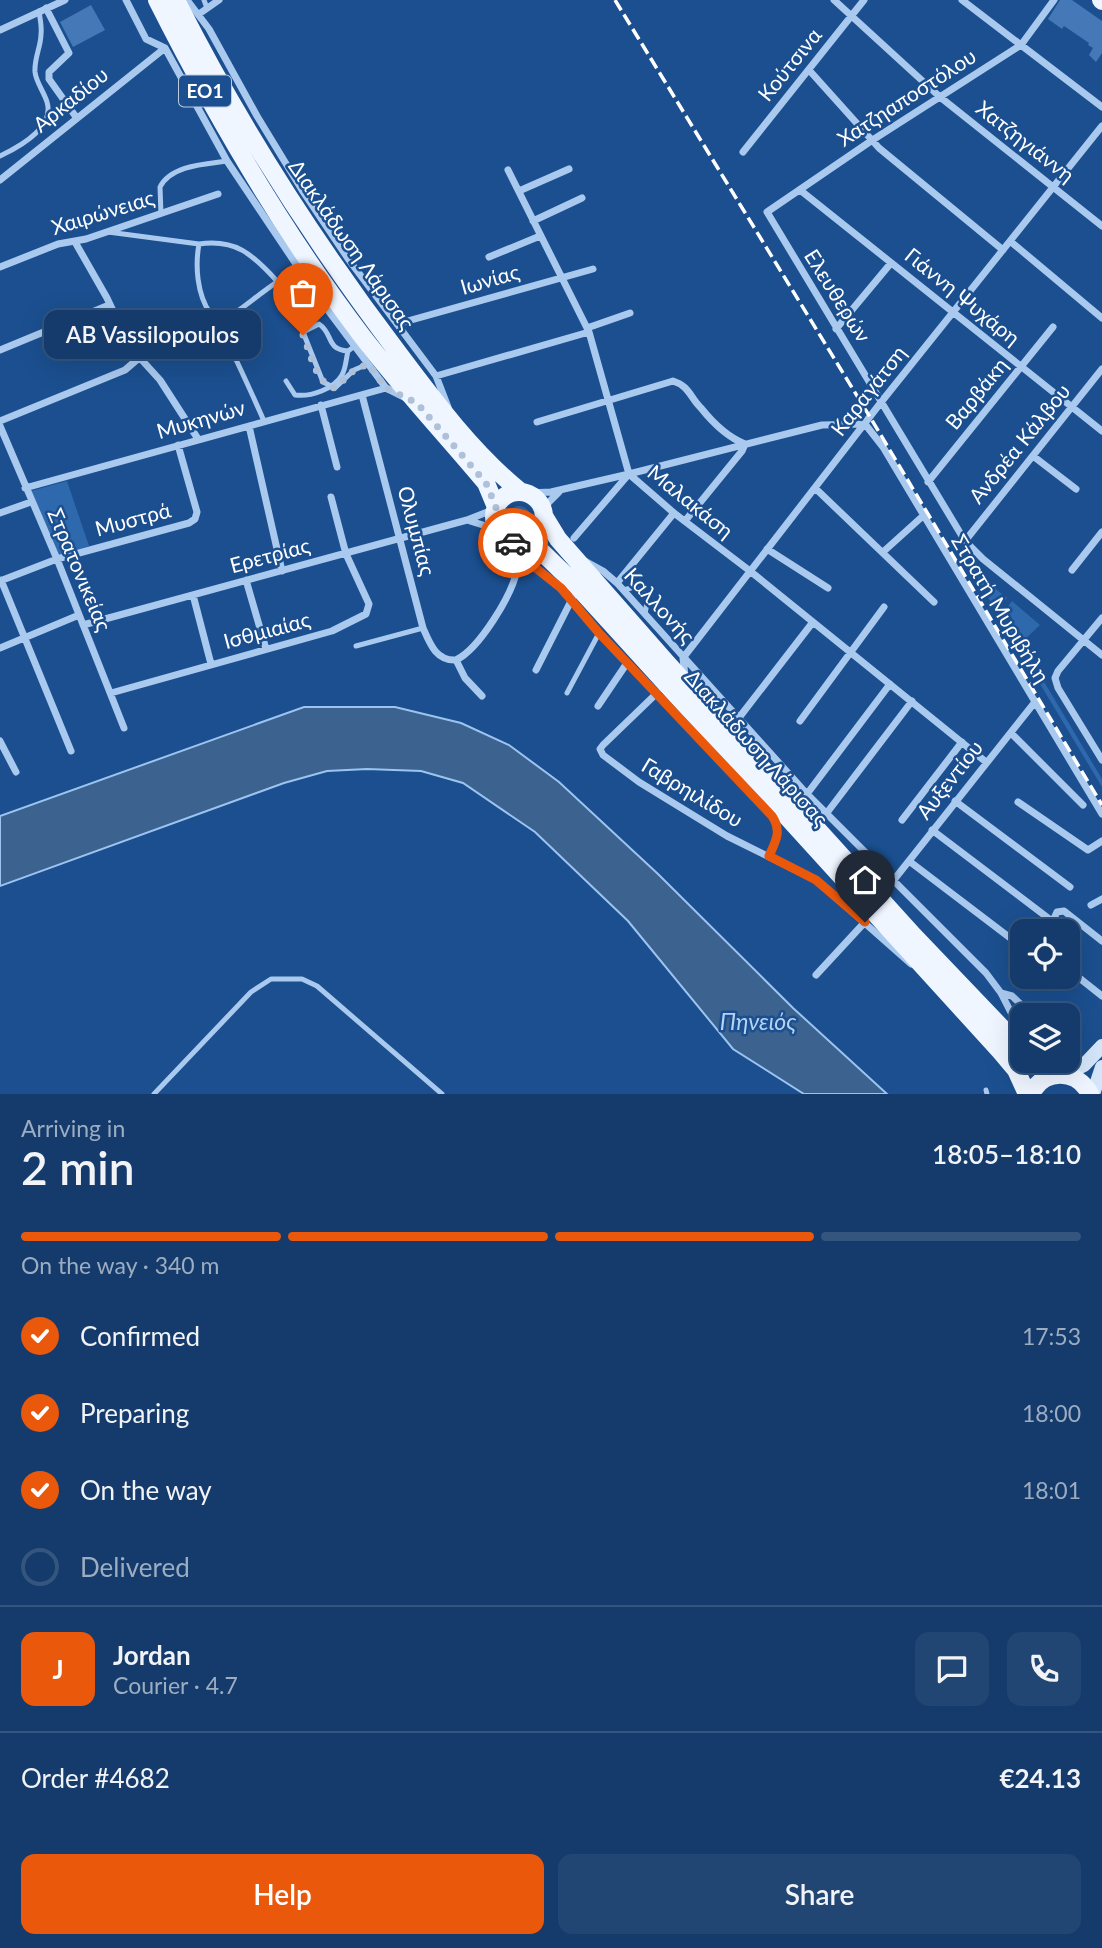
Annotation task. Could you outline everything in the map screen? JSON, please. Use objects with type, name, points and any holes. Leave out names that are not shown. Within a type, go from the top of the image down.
[{"type":"main road","name":"Διακλάδωση Λάρισας","points":[[176,0],[227,97],[297,211],[360,303],[453,421],[501,474],[524,493]]},
{"type":"main road","name":"Διακλάδωση Λάρισας","points":[[161,8],[215,109],[308,261],[363,337],[486,483],[496,508]]},
{"type":"main road","points":[[496,508],[506,496],[524,493]]},
{"type":"main road","name":"ΕΟ1","points":[[524,493],[538,500],[544,514]]},
{"type":"main road","name":"ΕΟ1","points":[[496,508],[495,524],[511,540]]},
{"type":"main road","name":"Διακλάδωση Λάρισας","points":[[544,514],[687,685],[914,936],[1010,1036]]},
{"type":"main road","points":[[511,540],[534,537],[540,531],[544,514]]},
{"type":"main road","name":"Διακλάδωση Λάρισας","points":[[511,540],[543,553],[575,594],[732,755],[1008,1060],[1029,1094],[1039,1082],[1063,1074]]},
{"type":"main road","points":[[1063,1074],[1084,1065],[1102,1046]]},
{"type":"main road","points":[[1092,1094],[1102,1067]]},
{"type":"main road","points":[[1063,1074],[1084,1084],[1092,1094]]},
{"type":"street","points":[[0,30],[65,0]]},
{"type":"street","points":[[126,0],[146,39],[165,48],[227,161],[351,349],[368,364],[386,388],[417,403]]},
{"type":"street","points":[[187,0],[199,14],[302,190],[436,376],[453,421]]},
{"type":"street","points":[[199,14],[206,4],[219,0]]},
{"type":"street","name":"Χατζηγιάννη","points":[[834,0],[940,97],[1102,226]]},
{"type":"street","name":"Κούτσινα","points":[[743,152],[864,0]]},
{"type":"street","points":[[962,0],[1102,107]]},
{"type":"street","name":"Χατζηαποστόλου","points":[[767,212],[871,141],[1021,45],[1054,0]]},
{"type":"street","points":[[161,8],[168,29],[165,48]]},
{"type":"street","points":[[43,10],[69,53],[50,72],[49,79],[76,117]]},
{"type":"street","name":"Αρκαδίου","points":[[0,180],[165,48]]},
{"type":"street","points":[[809,70],[871,141],[1003,250]]},
{"type":"street","name":"Καραγάτση","points":[[683,658],[882,401],[1102,126]]},
{"type":"street","points":[[519,191],[569,169]]},
{"type":"street","name":"Μαλακάση","points":[[508,170],[588,330],[629,474],[986,762]]},
{"type":"street","name":"Γιάννη Ψυχάρη","points":[[800,190],[1102,431]]},
{"type":"street","name":"Χαιρώνειας","points":[[0,267],[51,246],[75,242],[218,194]]},
{"type":"street","points":[[533,221],[582,198]]},
{"type":"street","name":"Ελευθερών","points":[[767,212],[965,541],[983,559],[1102,655]]},
{"type":"street","points":[[489,257],[540,236]]},
{"type":"street","points":[[1010,241],[1102,318]]},
{"type":"street","points":[[75,242],[127,341],[160,380],[198,439]]},
{"type":"street","points":[[836,328],[891,263]]},
{"type":"street","name":"Ιωνίας","points":[[397,324],[593,269]]},
{"type":"street","points":[[0,350],[109,305]]},
{"type":"street","points":[[436,376],[588,330],[630,313]]},
{"type":"street","name":"Βαρβάκη","points":[[929,482],[1053,327]]},
{"type":"street","points":[[0,421],[125,370],[139,358]]},
{"type":"street","name":"Ανδρέα Κάλβου","points":[[965,541],[1102,369]]},
{"type":"street","points":[[537,422],[673,381],[683,384],[698,406],[731,439],[745,444]]},
{"type":"street","name":"Μυκηνών","points":[[25,488],[386,388]]},
{"type":"street","name":"Ολυμπίας","points":[[362,395],[423,628],[436,653],[444,659],[456,660]]},
{"type":"street","points":[[321,405],[337,467]]},
{"type":"street","points":[[524,493],[566,488],[629,474],[822,425],[865,424]]},
{"type":"street","name":"Στρατή Μυριβήλη","points":[[865,424],[883,447],[1102,814]]},
{"type":"street","name":"Στρατονικείας","points":[[0,426],[2,437],[57,559],[124,728]]},
{"type":"street","points":[[249,426],[282,571]]},
{"type":"street","points":[[685,521],[745,444]]},
{"type":"street","name":"Μυστρά","points":[[0,580],[57,559],[189,523],[195,519],[197,512],[178,445]]},
{"type":"street","points":[[1033,456],[1076,489]]},
{"type":"street","points":[[573,547],[629,474]]},
{"type":"street","points":[[544,514],[554,496],[566,488]]},
{"type":"street","points":[[815,488],[934,602]]},
{"type":"street","points":[[331,497],[346,554]]},
{"type":"street","points":[[0,513],[31,502]]},
{"type":"street","name":"Ερετρίας","points":[[83,625],[400,539],[467,520],[496,508]]},
{"type":"street","points":[[617,583],[674,513]]},
{"type":"street","points":[[883,552],[923,515]]},
{"type":"street","points":[[467,520],[486,526],[511,540],[518,566],[509,589],[482,636],[468,653],[456,660],[465,678],[482,696]]},
{"type":"street","points":[[1072,570],[1102,532]]},
{"type":"street","name":"Καλλoνής","points":[[573,547],[617,583],[825,814],[986,973],[1010,1011]]},
{"type":"street","points":[[767,550],[828,588]]},
{"type":"street","name":"Ισθμιαίας","points":[[111,692],[332,631],[366,614],[369,604],[346,554]]},
{"type":"street","points":[[518,566],[535,566],[575,594],[599,633],[776,823],[778,837],[769,856]]},
{"type":"street","points":[[0,580],[71,751]]},
{"type":"street","points":[[246,580],[266,649]]},
{"type":"street","points":[[536,670],[575,594]]},
{"type":"street","points":[[193,595],[211,664]]},
{"type":"street","points":[[800,721],[884,607]]},
{"type":"street","points":[[0,648],[79,615]]},
{"type":"street","points":[[1102,618],[1055,678],[1058,688],[1102,760]]},
{"type":"street","points":[[738,719],[813,622]]},
{"type":"street","points":[[683,658],[687,685]]},
{"type":"street","points":[[598,706],[627,663]]},
{"type":"street","points":[[807,794],[890,684]]},
{"type":"street","name":"Γαβρηιλίδου","points":[[657,693],[603,745],[600,752],[626,774],[727,836],[816,880],[896,952],[942,988]]},
{"type":"street","points":[[825,814],[912,701]]},
{"type":"street","name":"Αυξεντίου","points":[[893,881],[1035,702]]},
{"type":"street","points":[[1011,733],[1083,805]]},
{"type":"street","points":[[699,739],[732,755]]},
{"type":"street","points":[[0,741],[16,772]]},
{"type":"street","points":[[902,820],[962,742]]},
{"type":"street","points":[[955,802],[1070,887]]},
{"type":"street","points":[[1018,802],[1088,849],[1102,841]]},
{"type":"street","points":[[932,830],[1049,919]]},
{"type":"street","points":[[909,861],[1010,938]]},
{"type":"street","points":[[1091,905],[1102,899]]},
{"type":"street","points":[[1053,919],[1057,912],[1064,911],[1074,919]]},
{"type":"street","points":[[816,975],[865,922]]},
{"type":"street","points":[[1080,923],[1102,940]]},
{"type":"street","points":[[1080,979],[1102,996]]},
{"type":"street","name":"Καλλoνής","points":[[1001,993],[1012,996],[1019,1003]]},
{"type":"lane","points":[[0,156],[27,141],[47,119],[47,102],[35,75],[43,10]]},
{"type":"lane","points":[[161,214],[160,187],[169,176],[191,167],[227,161]]},
{"type":"lane","points":[[107,232],[199,244],[219,242],[252,255],[276,280]]},
{"type":"lane","points":[[199,244],[198,271],[201,292],[209,312],[219,324],[264,421]]},
{"type":"lane","points":[[219,324],[246,306],[276,280],[299,268]]},
{"type":"lane","points":[[319,324],[334,348],[351,349],[342,375],[330,387],[323,382],[303,332],[319,324]]},
{"type":"lane","points":[[286,381],[295,395],[304,396],[330,387],[335,388],[354,370],[368,364]]},
{"type":"lane","points":[[623,590],[635,587],[648,597],[645,614]]},
{"type":"lane","points":[[356,646],[423,628]]},
{"type":"lane","points":[[567,693],[599,633]]},
{"type":"lane","points":[[154,1094],[251,992],[271,978],[302,979],[317,986],[442,1094]]},
{"type":"shaded area","points":[[67,481],[89,546],[59,555],[31,491]]},
{"type":"shaded area","points":[[519,506],[530,513],[531,518],[524,529],[519,530],[508,523],[507,518],[514,507]]},
{"type":"shaded area","points":[[963,556],[983,579],[1007,598],[999,607],[1011,626],[1014,622],[1006,609],[1012,601],[1040,625],[1021,643],[1102,779],[1102,787]]},
{"type":"water","name":"Πηνειός","points":[[304,707],[395,707],[461,723],[509,745],[559,782],[658,874],[793,1008],[887,1094],[804,1094],[733,1049],[628,921],[535,832],[463,783],[421,771],[327,771],[284,783],[0,886],[0,816]]},
{"type":"building","points":[[1060,0],[1072,0],[1102,21],[1102,53],[1096,62],[1089,55],[1093,48],[1089,43],[1048,19]]},
{"type":"building","points":[[91,5],[105,30],[73,47],[60,22]]},
{"type":"railway","points":[[615,0],[870,417],[1102,805]]},
{"type":"way so far","points":[[303,335],[323,382],[330,387],[335,388],[354,370],[368,364],[386,388],[417,403],[486,483],[496,507],[494,516],[497,530],[513,543]]},
{"type":"place","name":"AB Vassilopoulos","points":[[303,335]]},
{"type":"route","points":[[513,543],[518,566],[532,565],[555,582],[599,633],[772,816],[779,830],[769,856],[816,880],[865,922]]}]
